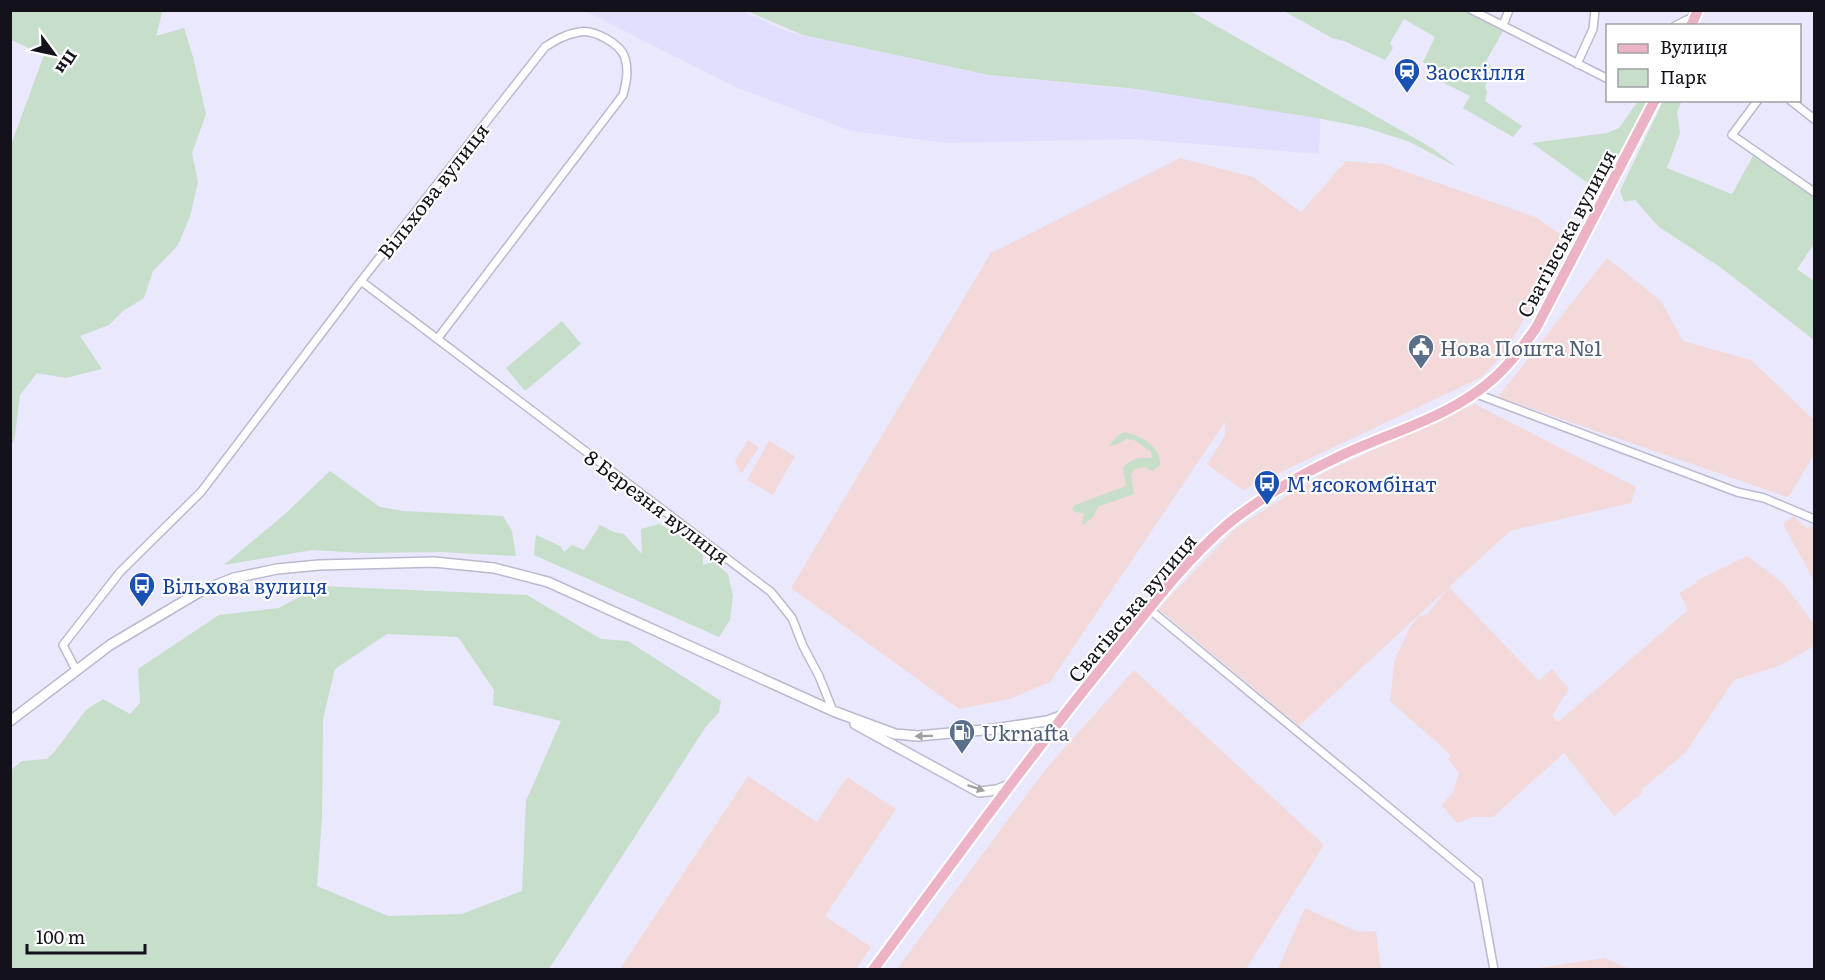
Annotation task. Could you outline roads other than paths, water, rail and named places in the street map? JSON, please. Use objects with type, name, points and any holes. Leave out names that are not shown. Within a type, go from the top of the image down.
[{"type":"main road","name":"Сватівська вулиця","points":[[873,969],[1064,715],[1185,565],[1229,524],[1261,500],[1338,456],[1431,418],[1458,404],[1493,379],[1515,356],[1536,328],[1654,102]]},
{"type":"street","points":[[1472,10],[1606,78]]},
{"type":"street","points":[[1503,25],[1509,10]]},
{"type":"street","points":[[1578,64],[1593,29],[1595,10]]},
{"type":"street","points":[[1679,24],[1695,17]]},
{"type":"street","name":"Вільхова вулиця","points":[[76,670],[63,645],[120,572],[201,492],[361,281],[545,47],[561,37],[582,31],[597,34],[615,45],[625,57],[628,78],[623,95],[438,338]]},
{"type":"street","points":[[1757,102],[1732,135],[1815,192]]},
{"type":"street","points":[[1793,102],[1815,119]]},
{"type":"street","name":"8 Березня вулиця","points":[[361,281],[771,592],[792,618],[803,646],[819,676],[832,711]]},
{"type":"street","points":[[1473,393],[1737,492],[1764,498],[1815,519]]},
{"type":"street","points":[[10,721],[110,645],[167,609],[201,591],[234,578],[277,569],[319,565],[434,562],[494,568],[548,582],[832,711],[895,734],[918,736],[1047,721],[1064,715]]},
{"type":"street","points":[[1149,609],[1478,881],[1494,969]]},
{"type":"street","points":[[832,711],[979,792],[997,790],[1010,785]]},
{"type":"place","name":"Заоскiлля","points":[[1407,94]]},
{"type":"place","name":"Нова Пошта №1","points":[[1421,370]]},
{"type":"place","name":"М'ясокомбінат","points":[[1267,506]]},
{"type":"place","name":"Вільхова вулиця","points":[[142,608]]},
{"type":"place","name":"Ukrnafta","points":[[962,755]]}]
